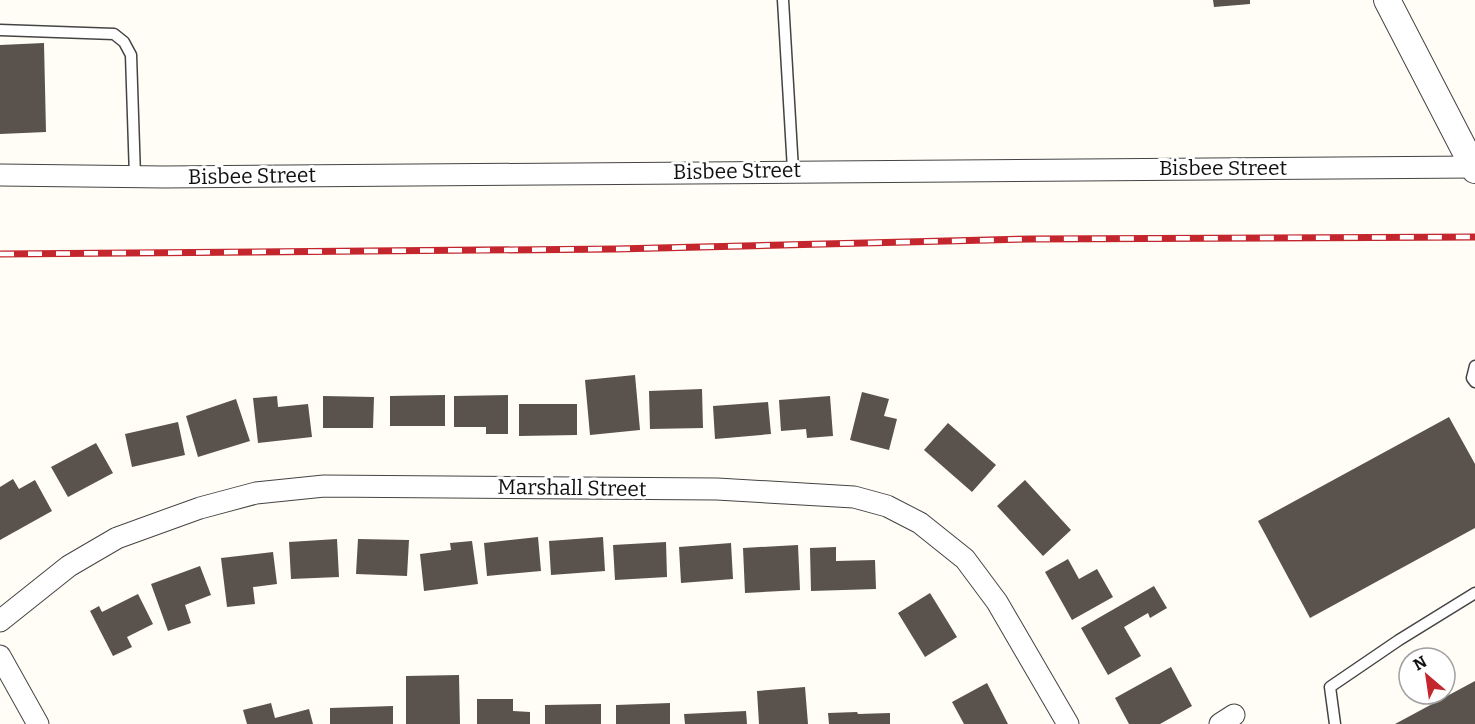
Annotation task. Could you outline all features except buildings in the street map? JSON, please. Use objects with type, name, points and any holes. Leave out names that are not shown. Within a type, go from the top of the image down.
[{"type":"street","points":[[1387,0],[1474,168]]},
{"type":"street","name":"Bisbee Street","points":[[0,175],[135,177],[793,170],[1474,168]]},
{"type":"street","name":"Marshall Street","points":[[0,621],[69,566],[117,538],[190,511],[256,493],[324,486],[717,489],[854,497],[887,506],[920,523],[965,559],[997,602],[1068,724]]},
{"type":"street","points":[[0,656],[38,724]]},
{"type":"lane","points":[[783,0],[793,170]]},
{"type":"lane","points":[[0,30],[114,33],[124,42],[130,55],[135,177]]},
{"type":"lane","points":[[1475,366],[1472,378],[1475,382]]},
{"type":"lane","points":[[1335,724],[1330,687],[1475,594]]},
{"type":"railway","points":[[0,254],[616,249],[1031,239],[1475,237]]}]
